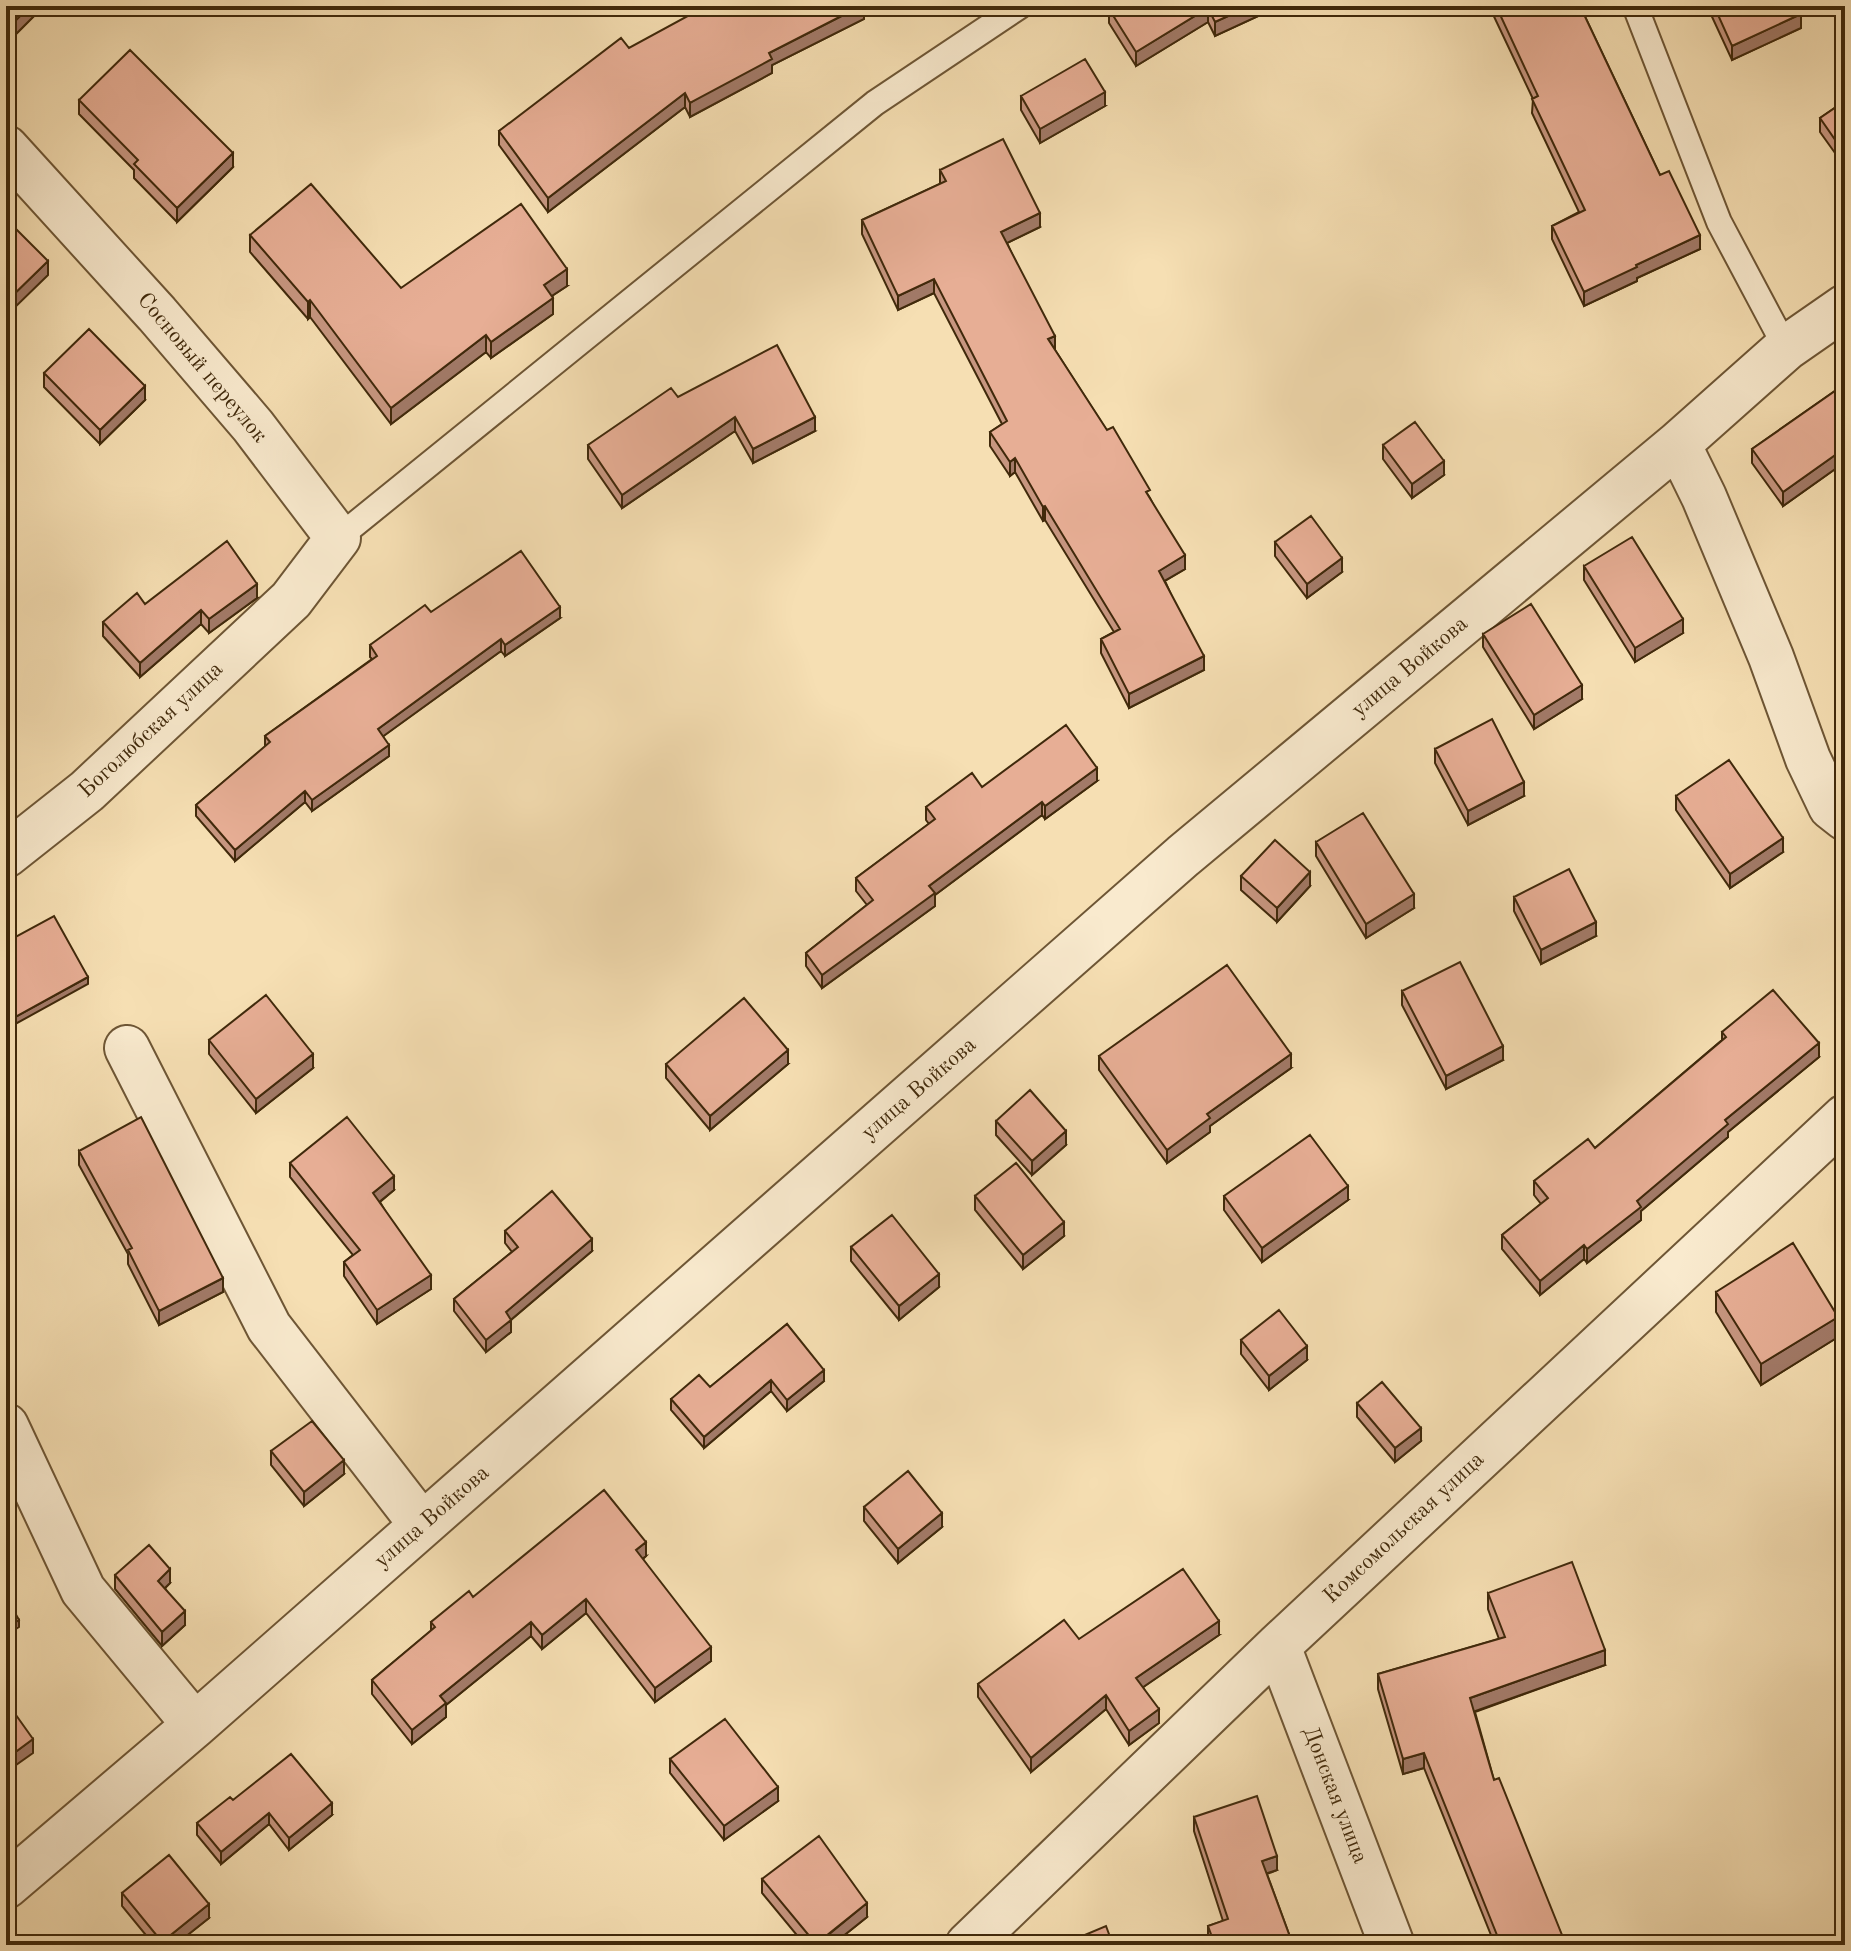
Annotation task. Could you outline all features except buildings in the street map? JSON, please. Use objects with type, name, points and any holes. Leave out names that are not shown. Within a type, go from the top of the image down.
[{"type":"street","name":"Сосновый переулок","points":[[6,148],[157,314],[253,426],[338,538]]},
{"type":"street","name":"улица Войкова","points":[[6,1886],[195,1725],[1183,856],[1678,444],[1786,348],[1845,307]]},
{"type":"street","points":[[1678,444],[1710,511],[1793,714],[1808,759],[1840,821]]},
{"type":"street","name":"Боголюбская улица","points":[[6,855],[87,791],[291,600],[338,538]]},
{"type":"street","points":[[127,1048],[269,1327],[422,1525]]},
{"type":"street","name":"Комсомольская улица","points":[[970,1944],[1278,1646],[1845,1117]]},
{"type":"street","points":[[6,1426],[83,1590],[195,1725]]},
{"type":"street","name":"Донская улица","points":[[1278,1646],[1392,1945]]},
{"type":"lane","points":[[338,538],[875,103],[1020,6]]},
{"type":"lane","points":[[1635,6],[1719,222],[1786,348]]}]
